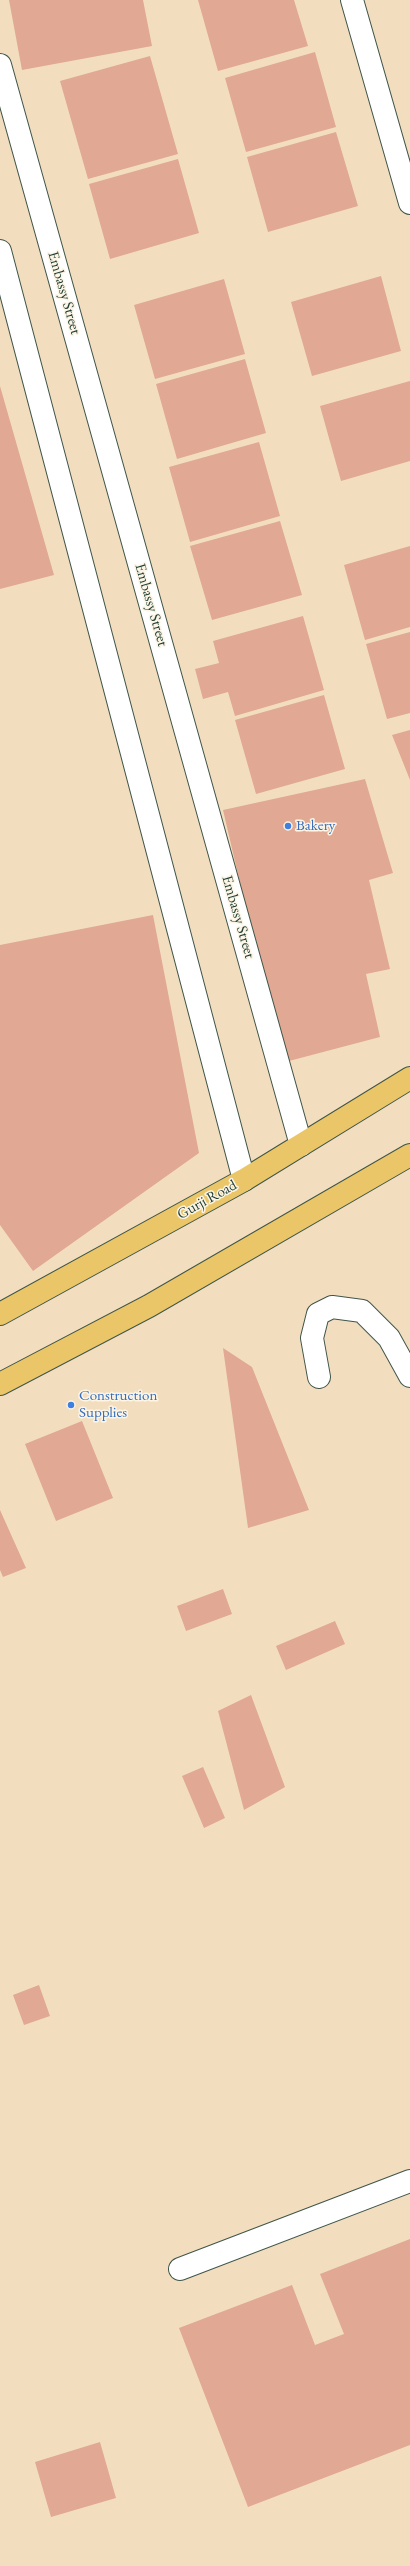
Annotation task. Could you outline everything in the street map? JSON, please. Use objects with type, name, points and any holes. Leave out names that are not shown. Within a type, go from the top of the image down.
[{"type":"highway","name":"Gurji Road","points":[[0,1314],[244,1180],[410,1078]]},
{"type":"highway","points":[[0,1384],[149,1306],[410,1155]]},
{"type":"street","points":[[352,0],[410,203]]},
{"type":"street","name":"Embassy Street","points":[[0,65],[301,1145]]},
{"type":"street","points":[[0,250],[244,1180]]},
{"type":"street","points":[[320,1377],[312,1338],[318,1314],[332,1307],[362,1311],[389,1338],[410,1376]]},
{"type":"street","points":[[180,2269],[410,2181]]},
{"type":"building","points":[[9,0],[143,0],[152,46],[22,70]]},
{"type":"building","points":[[198,0],[294,0],[308,46],[218,71]]},
{"type":"building","points":[[315,52],[336,127],[246,152],[225,78]]},
{"type":"building","points":[[150,56],[178,154],[88,179],[60,81]]},
{"type":"building","points":[[336,132],[358,206],[268,232],[247,157]]},
{"type":"building","points":[[178,159],[199,233],[110,259],[89,184]]},
{"type":"building","points":[[381,276],[401,351],[312,376],[291,302]]},
{"type":"building","points":[[224,279],[245,354],[155,379],[134,305]]},
{"type":"building","points":[[245,359],[266,433],[177,459],[156,384]]},
{"type":"building","points":[[410,381],[410,461],[341,481],[320,406]]},
{"type":"building","points":[[0,386],[54,575],[0,589]]},
{"type":"building","points":[[259,442],[280,516],[190,542],[169,467]]},
{"type":"building","points":[[280,521],[302,595],[212,620],[190,546]]},
{"type":"building","points":[[410,546],[410,627],[365,640],[344,565]]},
{"type":"building","points":[[303,616],[324,690],[235,716],[228,692],[203,699],[195,669],[219,663],[213,641]]},
{"type":"building","points":[[410,632],[410,713],[387,719],[366,644]]},
{"type":"building","points":[[324,695],[345,769],[256,794],[235,720]]},
{"type":"building","points":[[410,730],[410,780],[392,735]]},
{"type":"building","points":[[365,779],[393,873],[369,880],[390,969],[366,974],[380,1037],[289,1061],[247,913],[223,810]]},
{"type":"building","points":[[153,915],[199,1153],[33,1271],[0,1225],[0,945]]},
{"type":"building","points":[[223,1348],[252,1367],[309,1510],[248,1528]]},
{"type":"building","points":[[82,1421],[113,1498],[56,1521],[25,1444]]},
{"type":"building","points":[[0,1510],[26,1568],[3,1577],[0,1570]]},
{"type":"building","points":[[223,1589],[232,1614],[186,1631],[177,1606]]},
{"type":"building","points":[[335,1621],[345,1644],[286,1670],[276,1646]]},
{"type":"building","points":[[251,1695],[285,1787],[244,1810],[218,1711]]},
{"type":"building","points":[[203,1767],[225,1818],[204,1828],[182,1776]]},
{"type":"building","points":[[39,1985],[50,2016],[24,2025],[13,1995]]},
{"type":"building","points":[[410,2239],[410,2445],[248,2507],[179,2328],[292,2285],[315,2345],[344,2334],[320,2274]]},
{"type":"building","points":[[100,2442],[116,2498],[51,2517],[35,2462]]},
{"type":"place","name":"Bakery","points":[[288,826]]},
{"type":"place","name":"Construction Supplies","points":[[71,1405]]}]
